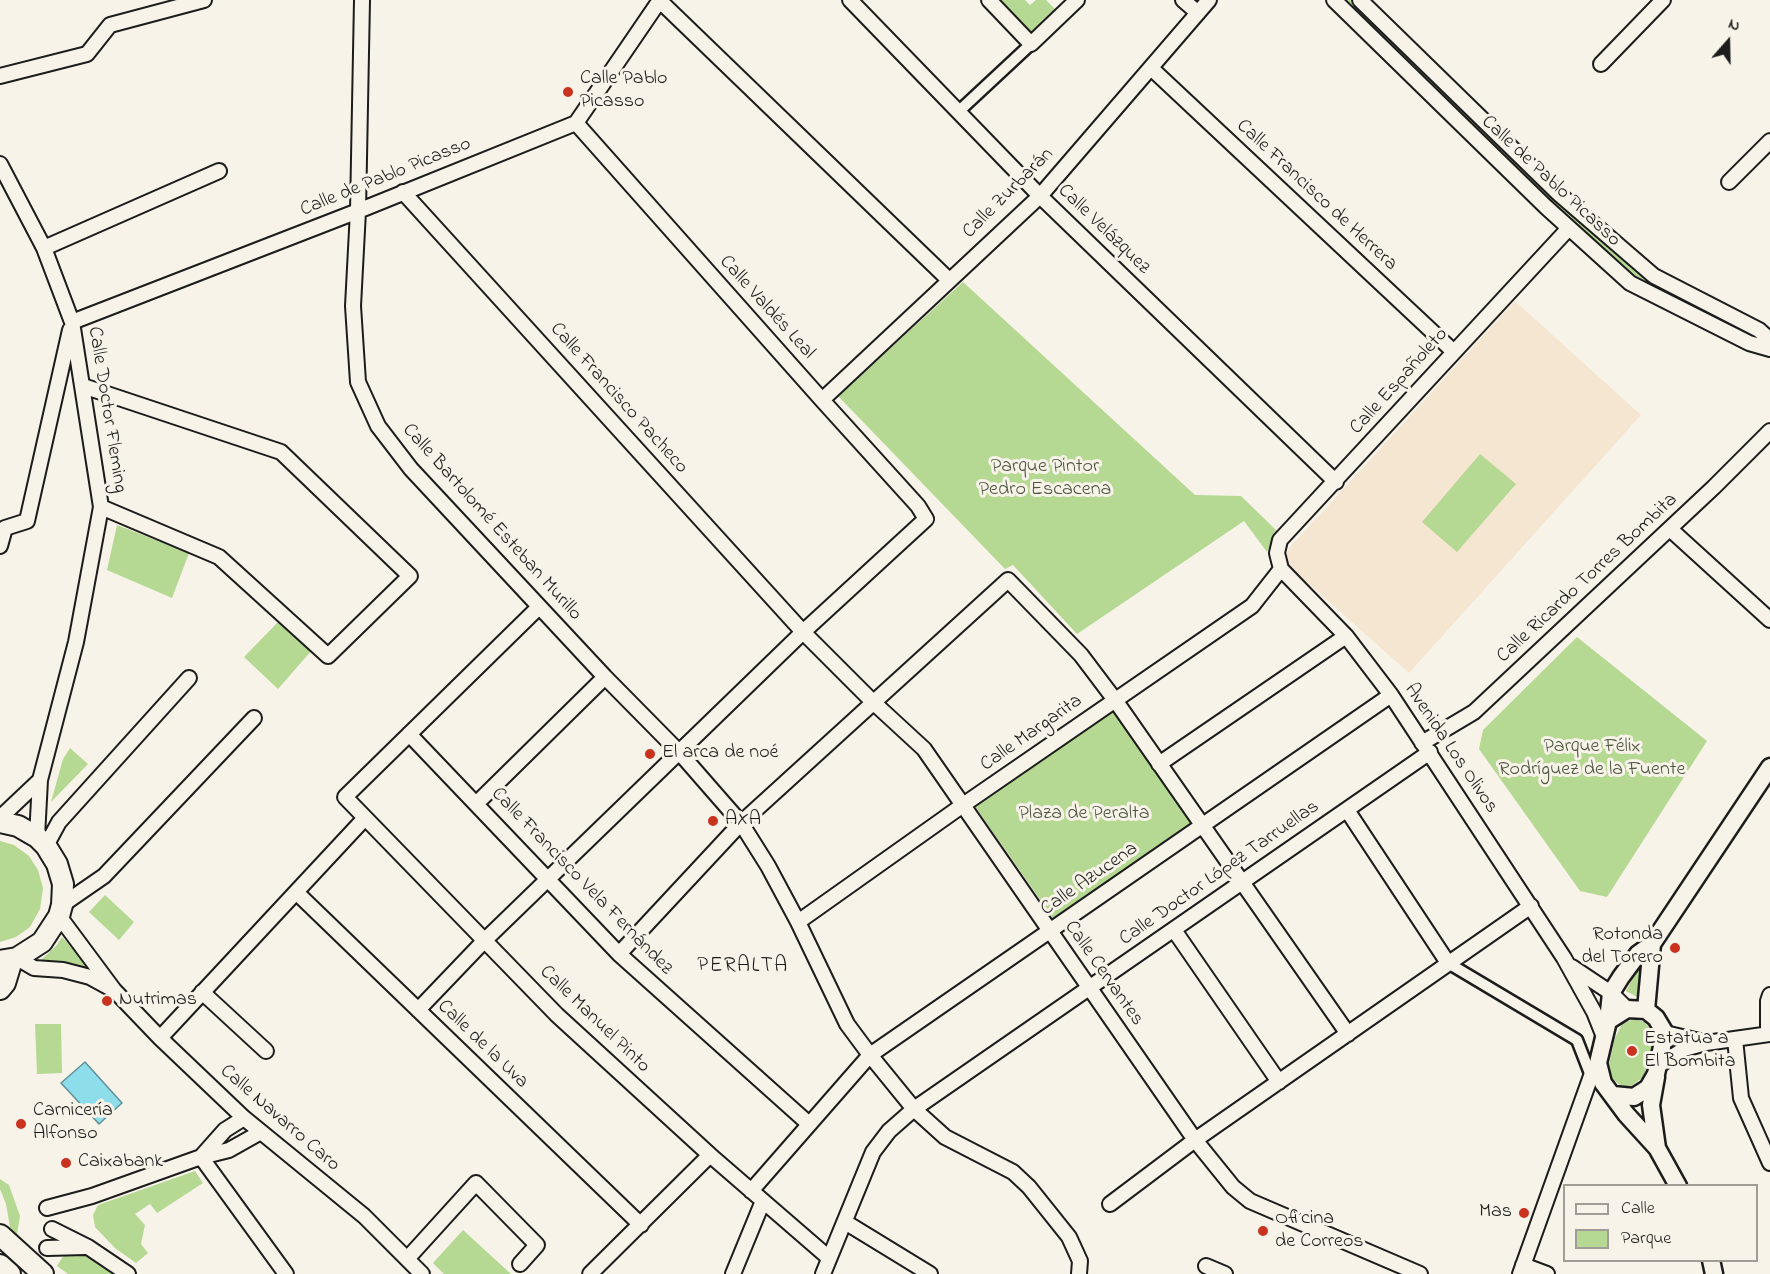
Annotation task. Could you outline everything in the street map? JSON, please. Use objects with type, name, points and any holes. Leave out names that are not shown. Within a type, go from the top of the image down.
[{"type":"main road","points":[[0,820],[18,826],[42,842],[57,864],[63,884],[60,911],[42,942],[10,960],[5,983],[0,989]]},
{"type":"main road","points":[[0,1235],[43,1274]]},
{"type":"main road","points":[[0,1265],[10,1274]]},
{"type":"street","points":[[0,76],[87,54],[110,25],[204,0]]},
{"type":"street","name":"Calle Bartolomé Esteban Murillo","points":[[362,0],[358,211],[353,306],[357,382],[378,426],[411,469],[605,677],[679,752],[741,823],[768,866],[798,922],[847,1024],[870,1055],[914,1109],[945,1137],[1013,1172],[1029,1186],[1069,1237],[1080,1261],[1079,1274]]},
{"type":"street","points":[[576,123],[660,0],[949,280]]},
{"type":"street","name":"Calle Velázquez","points":[[850,0],[1040,196],[1336,482]]},
{"type":"street","points":[[989,0],[1031,44]]},
{"type":"street","points":[[958,112],[1077,0]]},
{"type":"street","points":[[1183,0],[1198,13]]},
{"type":"street","name":"Calle Zurbarán","points":[[822,400],[1040,196],[1209,0]]},
{"type":"street","name":"Calle de Pablo Picasso","points":[[1334,0],[1456,120],[1630,283],[1749,343],[1770,349]]},
{"type":"street","name":"Calle de Pablo Picasso","points":[[1360,0],[1559,194],[1654,276],[1759,330],[1770,340]]},
{"type":"street","points":[[1601,64],[1663,0]]},
{"type":"street","name":"Calle Francisco de Herrera","points":[[1151,68],[1454,352]]},
{"type":"street","name":"Calle de Pablo Picasso","points":[[72,322],[576,123]]},
{"type":"street","name":"Calle Valdés Leal","points":[[576,123],[918,506],[926,519],[803,632]]},
{"type":"street","points":[[1729,182],[1770,141]]},
{"type":"street","name":"Calle Doctor Fleming","points":[[0,164],[44,248],[72,322],[101,507],[76,642],[40,780],[42,842]]},
{"type":"street","points":[[44,248],[219,171]]},
{"type":"street","name":"Calle Francisco Pacheco","points":[[403,192],[803,632]]},
{"type":"street","name":"Calle Españoleto","points":[[1281,569],[1277,554],[1280,540],[1569,228]]},
{"type":"street","points":[[0,546],[5,528],[27,521],[72,322]]},
{"type":"street","points":[[82,386],[281,452],[410,576],[328,656],[219,557],[101,507]]},
{"type":"street","name":"Calle Ricardo Torres Bombita","points":[[1426,747],[1474,712],[1670,529],[1770,431]]},
{"type":"street","points":[[1670,529],[1770,620]]},
{"type":"street","name":"Avenida Los Olivos","points":[[1281,569],[1346,636],[1391,695],[1531,906],[1606,1029]]},
{"type":"street","name":"Calle Margarita","points":[[798,922],[1252,606],[1281,569]]},
{"type":"street","points":[[619,954],[741,823],[1008,580],[1081,655],[1348,1034]]},
{"type":"street","points":[[409,734],[539,607]]},
{"type":"street","points":[[418,1010],[548,878],[803,632]]},
{"type":"street","name":"Calle Cervantes","points":[[803,632],[924,749],[1195,1140],[1233,1187],[1250,1202],[1383,1267],[1420,1274]]},
{"type":"street","points":[[1159,764],[1346,636]]},
{"type":"street","points":[[477,803],[605,677]]},
{"type":"street","points":[[42,842],[189,678]]},
{"type":"street","name":"Calle Azucena","points":[[751,1191],[870,1055],[1391,695]]},
{"type":"street","points":[[60,911],[104,876],[254,718]]},
{"type":"street","name":"Calle Manuel Pinto","points":[[409,734],[345,797],[557,1015],[710,1155],[829,1257]]},
{"type":"street","name":"Calle Francisco Vela Fernández","points":[[409,734],[619,954],[809,1124]]},
{"type":"street","name":"Calle Doctor López Tarruellas","points":[[823,1274],[873,1152],[889,1131],[914,1109],[1347,810],[1426,747]]},
{"type":"street","points":[[1547,1274],[1522,1269],[1594,1070],[1606,1029],[1611,993],[1638,954],[1652,944],[1770,767]]},
{"type":"street","points":[[0,820],[40,780]]},
{"type":"street","points":[[1347,810],[1449,963],[1577,1040],[1603,1083],[1626,1114],[1657,1148],[1677,1184]]},
{"type":"street","points":[[160,1038],[365,818]]},
{"type":"street","name":"Calle de la Uva","points":[[296,892],[641,1225]]},
{"type":"street","points":[[1110,1203],[1195,1140],[1531,906]]},
{"type":"street","name":"Calle Navarro Caro","points":[[60,911],[114,990],[160,1038],[244,1118],[364,1216],[422,1274]]},
{"type":"street","points":[[1174,930],[1279,1082]]},
{"type":"street","points":[[1646,1010],[1652,944]]},
{"type":"street","name":"Calle Navarro Caro","points":[[10,960],[34,968],[63,970],[90,977],[114,990]]},
{"type":"street","name":"Avenida Los Olivos","points":[[1568,964],[1611,993],[1627,1009]]},
{"type":"street","points":[[202,992],[266,1051]]},
{"type":"street","points":[[1613,1095],[1634,1097],[1647,1088],[1657,1070],[1684,1049],[1706,1042],[1769,1034],[1768,1001],[1770,995]]},
{"type":"street","points":[[1606,1029],[1627,1009],[1646,1010],[1656,1018],[1665,1033],[1651,1105],[1657,1148]]},
{"type":"street","points":[[1665,1033],[1706,1042]]},
{"type":"street","points":[[1735,1039],[1741,1098],[1770,1163]]},
{"type":"street","points":[[201,1157],[225,1130],[244,1118]]},
{"type":"street","points":[[47,1208],[92,1196],[201,1157],[229,1150],[261,1132]]},
{"type":"street","points":[[590,1274],[710,1155]]},
{"type":"street","points":[[201,1157],[285,1274]]},
{"type":"street","points":[[407,1259],[476,1183],[537,1245],[520,1264]]},
{"type":"street","points":[[733,1274],[762,1201]]},
{"type":"street","points":[[845,1222],[930,1274]]},
{"type":"street","points":[[51,1229],[87,1247],[128,1274]]},
{"type":"street","points":[[47,1248],[87,1247]]},
{"type":"street","points":[[1206,1266],[1225,1274]]},
{"type":"shaded area","points":[[1515,301],[1641,415],[1409,673],[1290,567],[1287,552]]},
{"type":"green space","points":[[999,0],[1025,0],[1030,5],[1036,0],[1046,0],[1056,10],[1031,34]]},
{"type":"green space","points":[[1343,0],[1351,0],[1556,200],[1639,272],[1762,335],[1759,339],[1636,276],[1553,205]]},
{"type":"green space","name":"Parque Pintor Pedro Escacena","points":[[963,282],[1195,495],[1241,496],[1277,531],[1267,552],[1244,521],[1077,634],[1013,565],[1005,569],[838,396]]},
{"type":"green space","points":[[1480,454],[1516,484],[1457,552],[1422,522]]},
{"type":"green space","points":[[117,525],[189,553],[172,598],[107,570]]},
{"type":"green space","points":[[280,620],[312,650],[278,689],[244,657]]},
{"type":"green space","name":"Parque Félix Rodríguez de la Fuente","points":[[1577,637],[1707,741],[1607,897],[1580,891],[1479,749],[1483,730]]},
{"type":"green space","name":"Plaza de Peralta","points":[[1112,710],[1194,825],[1055,921],[974,805]]},
{"type":"green space","points":[[70,748],[88,764],[51,802],[63,759]]},
{"type":"green space","points":[[0,841],[14,845],[29,856],[38,870],[43,888],[40,909],[30,927],[16,937],[0,942]]},
{"type":"green space","points":[[105,895],[134,922],[119,940],[89,912]]},
{"type":"green space","points":[[62,937],[92,970],[72,963],[40,961]]},
{"type":"green space","points":[[1643,958],[1640,971],[1639,998],[1626,991]]},
{"type":"green space","points":[[1634,1019],[1644,1022],[1650,1028],[1653,1041],[1650,1061],[1642,1078],[1630,1087],[1620,1085],[1611,1078],[1609,1064],[1615,1038],[1622,1024]]},
{"type":"green space","points":[[35,1024],[61,1024],[62,1073],[37,1074]]},
{"type":"green space","points":[[195,1171],[203,1183],[157,1213],[150,1204],[135,1214],[145,1225],[141,1244],[148,1253],[136,1263],[115,1248],[95,1227],[93,1215],[98,1205]]},
{"type":"green space","points":[[0,1179],[9,1185],[20,1216],[17,1234],[34,1250],[34,1254],[10,1227],[6,1204],[0,1189]]},
{"type":"green space","points":[[463,1230],[511,1274],[444,1274],[433,1263]]},
{"type":"green space","points":[[66,1252],[86,1253],[118,1274],[68,1274],[57,1266]]},
{"type":"water","points":[[85,1062],[122,1103],[99,1124],[61,1083]]},
{"type":"place","name":"Calle Pablo Picasso","points":[[568,92]]},
{"type":"place","name":"El arca de noé","points":[[650,754]]},
{"type":"place","name":"AXA","points":[[713,821]]},
{"type":"place","name":"Rotonda del Torero","points":[[1675,948]]},
{"type":"place","name":"Nutrimas","points":[[107,1001]]},
{"type":"place","name":"Estatua a El Bombita","points":[[1632,1051]]},
{"type":"place","name":"Carnicería Alfonso","points":[[21,1124]]},
{"type":"place","name":"Caixabank","points":[[66,1163]]},
{"type":"place","name":"Mas","points":[[1524,1213]]},
{"type":"place","name":"Oficina de Correos","points":[[1263,1231]]},
{"type":"district","name":"PERALTA","points":[[743,968]]}]
